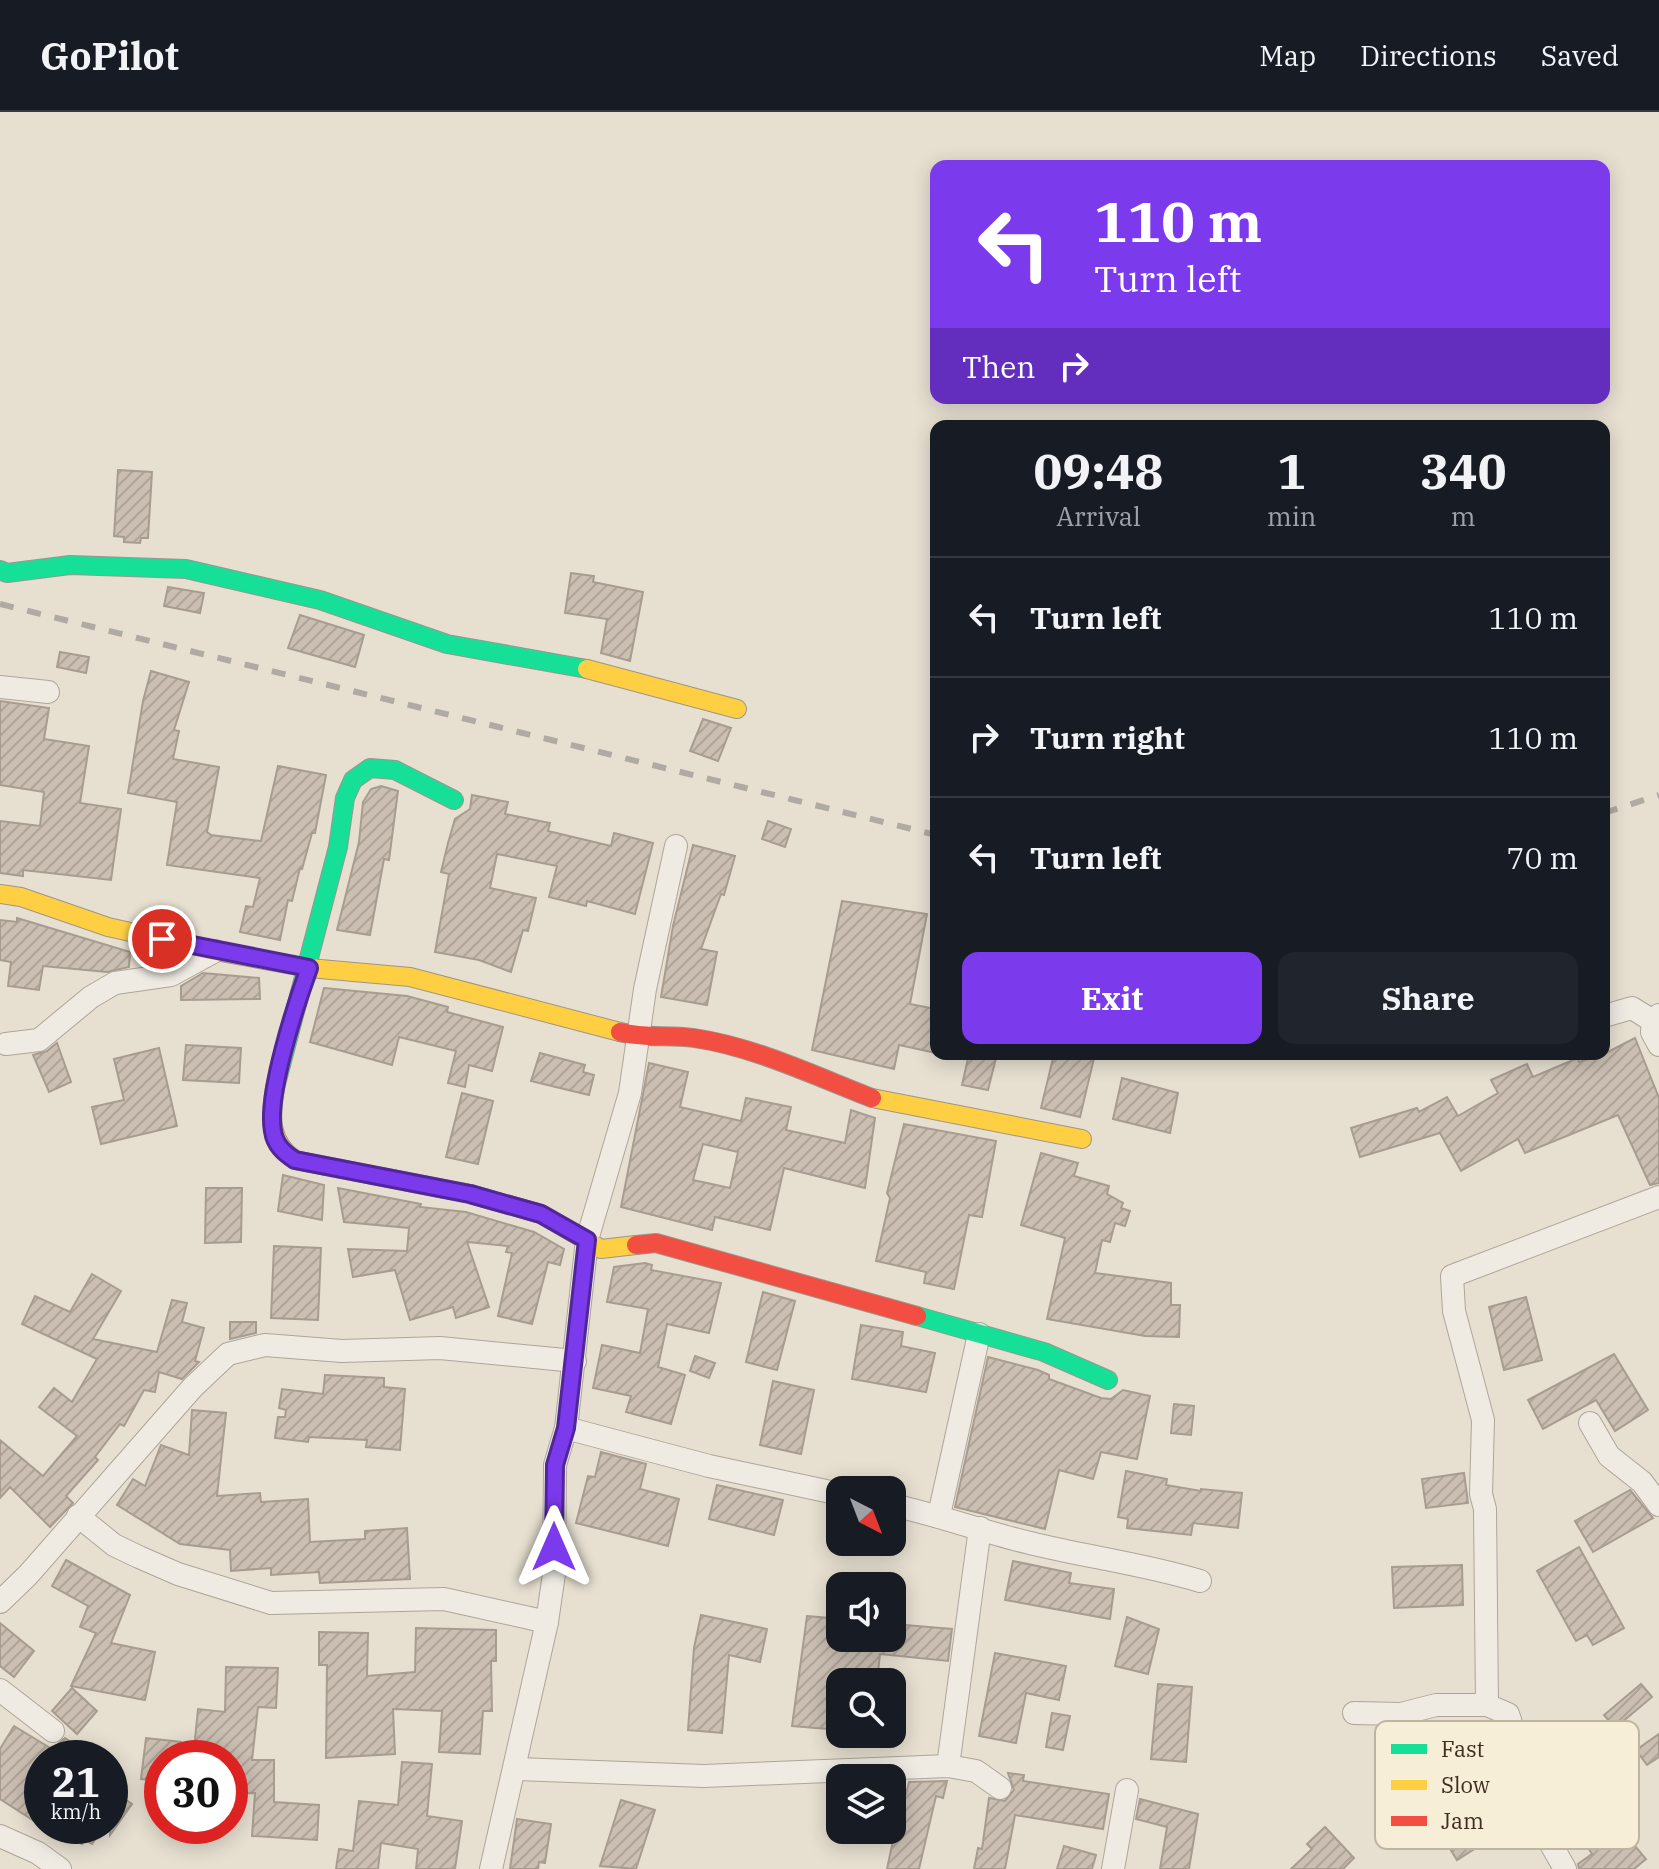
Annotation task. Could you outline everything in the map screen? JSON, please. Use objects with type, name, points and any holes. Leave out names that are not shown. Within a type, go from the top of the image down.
[{"type":"street","points":[[0,570],[7,573],[70,565],[186,569],[320,600],[447,644],[565,663],[737,709]]},
{"type":"street","points":[[0,687],[48,692]]},
{"type":"street","points":[[454,800],[418,778],[378,768],[360,773],[346,792],[342,833],[275,1097],[273,1131],[282,1151],[295,1160],[470,1194],[541,1214],[601,1249],[656,1243],[668,1246],[1044,1352],[1108,1380]]},
{"type":"street","points":[[491,1869],[517,1769],[547,1622],[554,1574],[555,1465],[566,1428],[587,1240],[630,1093],[676,846]]},
{"type":"street","points":[[0,894],[21,897],[108,927],[215,951],[309,968],[410,977],[638,1037],[694,1038],[776,1061],[872,1098],[1082,1139]]},
{"type":"street","points":[[6,1044],[39,1040],[91,997],[115,983],[171,975],[215,951]]},
{"type":"street","points":[[1610,1014],[1632,1008],[1656,1018],[1652,1032],[1659,1045]]},
{"type":"street","points":[[1487,1705],[1485,1509],[1481,1494],[1483,1420],[1454,1311],[1452,1276],[1659,1197]]},
{"type":"street","points":[[939,1515],[979,1334]]},
{"type":"street","points":[[0,1602],[28,1575],[193,1387],[228,1354],[265,1345],[342,1351],[440,1348],[575,1361]]},
{"type":"street","points":[[1590,1423],[1609,1456],[1642,1482],[1659,1505]]},
{"type":"street","points":[[566,1428],[709,1466],[826,1491]]},
{"type":"street","points":[[906,1508],[1029,1543],[1152,1566],[1200,1581]]},
{"type":"street","points":[[78,1516],[114,1545],[152,1563],[271,1603],[444,1599],[547,1622]]},
{"type":"street","points":[[948,1766],[980,1528]]},
{"type":"street","points":[[0,1690],[53,1731]]},
{"type":"street","points":[[1354,1713],[1401,1714],[1436,1705],[1487,1705],[1508,1714],[1510,1721]]},
{"type":"street","points":[[517,1769],[704,1776],[948,1766],[976,1771],[1000,1788]]},
{"type":"street","points":[[1113,1869],[1127,1790]]},
{"type":"street","points":[[0,1836],[38,1853],[60,1869]]},
{"type":"street","points":[[1554,1849],[1565,1869]]},
{"type":"building","points":[[118,470],[152,472],[148,538],[141,538],[140,543],[124,542],[124,537],[114,536]]},
{"type":"building","points":[[571,573],[594,576],[593,582],[643,592],[630,661],[601,653],[607,619],[565,613]]},
{"type":"building","points":[[168,587],[204,593],[200,613],[164,606]]},
{"type":"building","points":[[300,615],[364,635],[355,667],[288,648]]},
{"type":"building","points":[[60,652],[89,657],[86,673],[57,667]]},
{"type":"building","points":[[151,671],[189,682],[174,730],[179,731],[173,759],[219,767],[207,832],[211,835],[261,841],[278,766],[326,775],[315,833],[312,833],[300,868],[292,901],[288,900],[280,940],[240,932],[246,906],[253,907],[260,878],[167,865],[177,802],[128,793]]},
{"type":"building","points":[[0,701],[49,708],[44,739],[89,746],[80,803],[121,809],[111,880],[23,870],[23,876],[0,873],[0,821],[40,826],[44,792],[0,785]]},
{"type":"building","points":[[703,719],[731,728],[718,761],[690,751]]},
{"type":"building","points":[[381,786],[398,791],[389,860],[384,859],[370,935],[337,930],[359,842],[363,802],[371,789]]},
{"type":"building","points":[[472,795],[508,802],[505,814],[550,823],[548,831],[611,846],[614,833],[653,843],[635,914],[587,901],[586,906],[549,897],[557,866],[497,854],[490,888],[536,898],[528,931],[523,930],[511,972],[479,960],[435,952],[449,874],[441,872],[455,819],[470,809]]},
{"type":"building","points":[[768,821],[791,829],[785,847],[762,839]]},
{"type":"building","points":[[693,845],[735,856],[724,895],[721,894],[701,949],[717,952],[707,1005],[661,997],[673,926]]},
{"type":"building","points":[[842,901],[927,914],[910,1004],[930,1008],[930,1052],[899,1045],[894,1069],[812,1050]]},
{"type":"building","points":[[17,918],[130,952],[129,967],[107,972],[43,966],[39,990],[8,986],[11,962],[0,960],[0,920],[17,922]]},
{"type":"building","points":[[203,973],[259,978],[260,999],[181,1000],[181,986]]},
{"type":"building","points":[[324,988],[407,996],[448,1007],[447,1012],[503,1027],[492,1071],[469,1065],[465,1087],[448,1083],[456,1051],[399,1037],[392,1065],[310,1042]]},
{"type":"building","points":[[1635,1038],[1659,1098],[1659,1183],[1650,1185],[1618,1115],[1525,1153],[1518,1139],[1461,1171],[1440,1133],[1360,1157],[1351,1128],[1417,1108],[1419,1112],[1447,1097],[1458,1116],[1498,1093],[1491,1080],[1527,1064],[1533,1077],[1573,1060],[1610,1060],[1610,1051]]},
{"type":"building","points":[[57,1043],[71,1082],[49,1092],[33,1055],[47,1051]]},
{"type":"building","points":[[186,1045],[241,1048],[239,1083],[183,1080]]},
{"type":"building","points":[[159,1048],[177,1126],[101,1144],[92,1107],[124,1100],[114,1059]]},
{"type":"building","points":[[540,1053],[585,1065],[583,1072],[594,1075],[589,1095],[531,1081]]},
{"type":"building","points":[[968,1060],[996,1060],[988,1090],[962,1085]]},
{"type":"building","points":[[1053,1060],[1094,1060],[1080,1117],[1041,1108]]},
{"type":"building","points":[[649,1063],[688,1072],[680,1107],[741,1121],[746,1098],[791,1107],[786,1130],[845,1143],[851,1110],[875,1118],[865,1188],[784,1168],[770,1230],[715,1217],[712,1230],[621,1207]],"holes":[[[703,1144],[738,1152],[730,1188],[693,1180]]]},
{"type":"building","points":[[1122,1078],[1178,1093],[1170,1133],[1113,1119]]},
{"type":"building","points":[[462,1093],[493,1101],[478,1164],[446,1157]]},
{"type":"building","points":[[904,1124],[996,1141],[982,1217],[969,1215],[954,1289],[924,1283],[926,1272],[876,1261],[890,1198],[887,1193]]},
{"type":"building","points":[[1041,1153],[1078,1163],[1074,1176],[1109,1186],[1107,1194],[1123,1203],[1121,1208],[1130,1211],[1125,1226],[1115,1223],[1110,1242],[1102,1240],[1095,1273],[1171,1283],[1171,1305],[1180,1305],[1179,1337],[1145,1336],[1047,1319],[1065,1238],[1021,1225]]},
{"type":"building","points":[[283,1175],[324,1185],[322,1220],[278,1211]]},
{"type":"building","points":[[206,1188],[242,1188],[241,1242],[205,1243]]},
{"type":"building","points":[[338,1188],[421,1204],[420,1207],[466,1212],[534,1232],[564,1249],[560,1265],[548,1262],[532,1324],[498,1316],[512,1253],[506,1252],[508,1246],[467,1242],[489,1307],[456,1318],[453,1307],[410,1320],[395,1270],[353,1277],[348,1249],[407,1251],[409,1228],[344,1222]]},
{"type":"building","points":[[274,1246],[321,1248],[318,1320],[271,1318]]},
{"type":"building","points":[[652,1265],[651,1270],[721,1283],[709,1333],[667,1324],[658,1367],[685,1375],[671,1424],[626,1412],[631,1396],[593,1388],[602,1345],[640,1353],[648,1309],[607,1302],[614,1267]]},
{"type":"building","points":[[92,1274],[121,1291],[93,1339],[157,1352],[172,1300],[187,1303],[182,1322],[204,1328],[195,1361],[199,1362],[182,1379],[159,1372],[155,1392],[144,1390],[124,1426],[120,1424],[95,1457],[98,1460],[66,1496],[73,1503],[50,1527],[10,1487],[0,1498],[0,1440],[43,1476],[77,1436],[39,1407],[54,1388],[72,1402],[97,1359],[22,1324],[35,1296],[70,1312]]},
{"type":"building","points":[[763,1292],[795,1301],[777,1370],[746,1362]]},
{"type":"building","points":[[1526,1297],[1542,1360],[1504,1370],[1489,1307]]},
{"type":"building","points":[[230,1322],[256,1322],[256,1333],[230,1339]]},
{"type":"building","points":[[861,1325],[903,1332],[901,1346],[935,1353],[926,1392],[852,1379]]},
{"type":"building","points":[[1614,1354],[1648,1410],[1615,1431],[1596,1400],[1543,1429],[1528,1400]]},
{"type":"building","points":[[695,1356],[715,1363],[709,1378],[690,1371]]},
{"type":"building","points":[[988,1357],[1038,1370],[1049,1375],[1049,1379],[1101,1398],[1111,1399],[1123,1390],[1150,1396],[1137,1459],[1101,1452],[1093,1479],[1059,1470],[1045,1529],[955,1507]]},
{"type":"building","points":[[325,1375],[384,1378],[384,1387],[405,1389],[400,1450],[366,1447],[367,1440],[309,1437],[308,1442],[275,1438],[278,1417],[285,1417],[286,1410],[279,1408],[282,1389],[323,1394]]},
{"type":"building","points":[[773,1381],[814,1390],[801,1454],[760,1445]]},
{"type":"building","points":[[1174,1404],[1194,1406],[1191,1435],[1171,1433]]},
{"type":"building","points":[[192,1410],[226,1413],[217,1496],[260,1493],[261,1502],[308,1499],[310,1542],[365,1539],[365,1531],[407,1528],[410,1579],[320,1583],[319,1572],[271,1575],[271,1568],[231,1571],[230,1550],[180,1544],[117,1505],[133,1479],[145,1486],[161,1445],[189,1455]]},
{"type":"building","points":[[601,1452],[646,1464],[640,1489],[679,1499],[668,1546],[576,1523],[588,1476],[595,1477]]},
{"type":"building","points":[[1126,1471],[1167,1479],[1166,1485],[1242,1493],[1238,1528],[1193,1523],[1191,1535],[1127,1528],[1128,1519],[1118,1517]]},
{"type":"building","points":[[1464,1473],[1468,1503],[1426,1508],[1422,1479]]},
{"type":"building","points":[[717,1485],[783,1500],[774,1535],[709,1519]]},
{"type":"building","points":[[1630,1490],[1653,1518],[1593,1552],[1575,1521]]},
{"type":"building","points":[[1579,1547],[1624,1628],[1593,1645],[1587,1635],[1576,1641],[1537,1571]]},
{"type":"building","points":[[66,1560],[130,1595],[111,1643],[155,1652],[145,1700],[71,1686],[96,1633],[80,1627],[88,1606],[52,1586]]},
{"type":"building","points":[[1013,1561],[1071,1573],[1069,1583],[1114,1589],[1110,1619],[1005,1600]]},
{"type":"building","points":[[1462,1565],[1463,1605],[1394,1608],[1392,1567]]},
{"type":"building","points":[[701,1615],[767,1629],[760,1662],[729,1655],[722,1733],[688,1730],[694,1648]]},
{"type":"building","points":[[807,1616],[826,1618],[826,1652],[906,1652],[906,1625],[952,1629],[948,1661],[880,1654],[878,1668],[826,1668],[826,1729],[792,1726]]},
{"type":"building","points":[[1127,1617],[1159,1629],[1148,1674],[1115,1666]]},
{"type":"building","points":[[0,1623],[34,1651],[14,1677],[0,1666]]},
{"type":"building","points":[[416,1628],[496,1630],[496,1661],[491,1661],[492,1711],[483,1711],[480,1754],[439,1752],[442,1711],[393,1709],[395,1754],[326,1758],[327,1665],[319,1665],[319,1632],[368,1633],[367,1676],[415,1672]]},
{"type":"building","points":[[995,1653],[1066,1666],[1059,1700],[1026,1693],[1016,1743],[979,1736]]},
{"type":"building","points":[[226,1667],[278,1668],[276,1708],[258,1707],[252,1760],[274,1760],[274,1802],[319,1805],[317,1840],[252,1836],[255,1793],[248,1793],[248,1740],[195,1740],[198,1709],[225,1712]]},
{"type":"building","points":[[1158,1684],[1192,1687],[1186,1762],[1151,1759]]},
{"type":"building","points":[[1641,1684],[1652,1697],[1623,1721],[1609,1721],[1604,1715]]},
{"type":"building","points":[[72,1688],[97,1711],[77,1734],[52,1711]]},
{"type":"building","points":[[1052,1713],[1070,1716],[1063,1750],[1046,1747]]},
{"type":"building","points":[[14,1726],[37,1740],[24,1740],[24,1814],[0,1799],[0,1749]]},
{"type":"building","points":[[1659,1734],[1659,1757],[1647,1765],[1639,1754],[1639,1748]]},
{"type":"building","points":[[402,1762],[432,1764],[427,1816],[462,1821],[455,1869],[416,1869],[418,1849],[381,1843],[378,1869],[336,1869],[339,1849],[353,1851],[359,1801],[398,1805]]},
{"type":"building","points":[[1008,1773],[1024,1775],[1023,1781],[1109,1794],[1103,1829],[1015,1815],[1005,1869],[974,1869],[978,1848],[982,1849],[989,1798],[1005,1801],[1014,1790]]},
{"type":"building","points":[[947,1781],[943,1798],[936,1796],[919,1869],[887,1869],[892,1844],[906,1844],[906,1794],[909,1782]]},
{"type":"building","points":[[1140,1799],[1198,1814],[1189,1869],[1160,1869],[1167,1827],[1136,1819]]},
{"type":"building","points":[[621,1800],[655,1810],[636,1869],[600,1866]]},
{"type":"building","points":[[517,1819],[551,1824],[545,1863],[539,1862],[538,1869],[510,1869]]},
{"type":"building","points":[[1325,1827],[1354,1858],[1343,1869],[1291,1869],[1312,1849],[1307,1844]]},
{"type":"building","points":[[1064,1846],[1096,1855],[1092,1869],[1057,1869]]},
{"type":"building","points":[[1450,1849],[1474,1849],[1457,1860]]},
{"type":"building","points":[[1589,1849],[1638,1849],[1646,1859],[1634,1869],[1579,1869],[1578,1864],[1592,1854]]},
{"type":"railway","points":[[0,604],[930,834]]},
{"type":"railway","points":[[1610,811],[1659,795]]},
{"type":"traffic: fast","points":[[0,570],[7,573],[70,565],[186,569],[320,600],[447,644],[587,669]]},
{"type":"traffic: fast","points":[[275,1088],[338,847],[345,798],[353,780],[370,768],[395,770],[454,800]]},
{"type":"traffic: fast","points":[[917,1316],[1044,1352],[1108,1380]]},
{"type":"traffic: slow","points":[[587,669],[737,709]]},
{"type":"traffic: slow","points":[[0,894],[21,897],[108,927],[215,951],[309,968],[410,977],[620,1032]]},
{"type":"traffic: slow","points":[[275,1088],[273,1128],[280,1145],[295,1160],[470,1194],[541,1214],[601,1249],[636,1245]]},
{"type":"traffic: slow","points":[[872,1098],[1082,1139]]},
{"type":"traffic: jam","points":[[620,1032],[694,1038],[740,1048],[872,1098]]},
{"type":"traffic: jam","points":[[636,1245],[656,1243],[917,1316]]},
{"type":"route","points":[[162,939],[309,968],[295,1009],[275,1097],[273,1131],[282,1151],[295,1160],[470,1194],[541,1214],[587,1240],[566,1428],[555,1465],[554,1547]]}]
